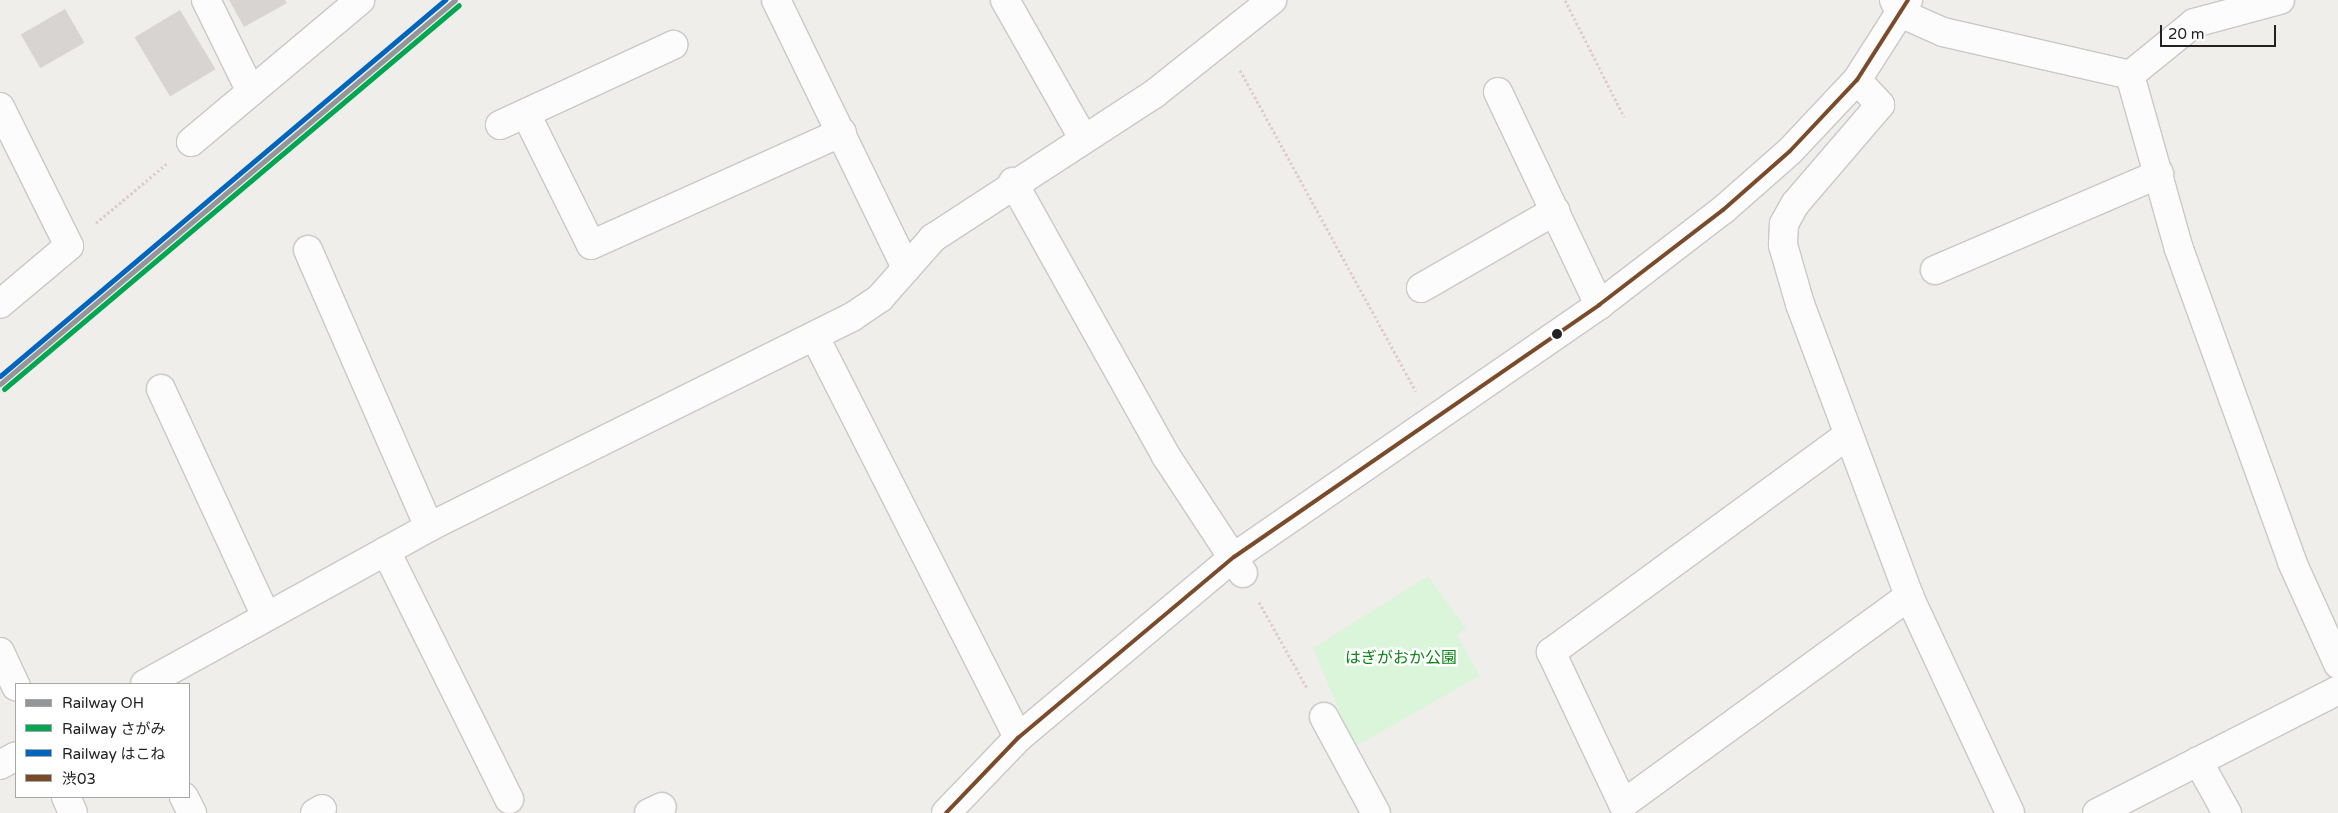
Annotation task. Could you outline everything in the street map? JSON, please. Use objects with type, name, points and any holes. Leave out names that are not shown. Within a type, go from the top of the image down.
[{"type":"street","points":[[206,0],[251,92]]},
{"type":"street","points":[[191,142],[360,0]]},
{"type":"street","points":[[776,0],[842,132],[906,268]]},
{"type":"street","points":[[1005,0],[1083,138]]},
{"type":"street","points":[[147,683],[429,527],[815,337],[880,298],[933,238],[1013,182],[1154,94],[1225,40],[1272,0]]},
{"type":"street","points":[[2130,75],[2194,23],[2280,0]]},
{"type":"street","points":[[946,813],[1018,738],[1238,565],[1431,417],[1600,305],[1731,204],[1790,151],[1857,80],[1900,4],[1943,32],[2130,75]]},
{"type":"street","points":[[500,126],[674,45]]},
{"type":"street","points":[[2130,75],[2159,174],[2178,249],[2292,562],[2338,664]]},
{"type":"street","points":[[1857,80],[1880,105],[1795,204],[1784,224],[1783,245],[1848,434],[1909,596],[2010,813]]},
{"type":"street","points":[[1498,92],[1600,305]]},
{"type":"street","points":[[0,107],[69,246],[0,304]]},
{"type":"street","points":[[526,114],[591,244],[842,132]]},
{"type":"street","points":[[1934,270],[2159,174]]},
{"type":"street","points":[[1013,182],[1166,456],[1238,565]]},
{"type":"street","points":[[1421,288],[1555,211]]},
{"type":"street","points":[[308,250],[429,527]]},
{"type":"street","points":[[815,337],[1018,738]]},
{"type":"street","points":[[161,389],[266,616]]},
{"type":"street","points":[[1848,434],[1551,652],[1623,804],[1909,596]]},
{"type":"street","points":[[386,551],[508,799]]},
{"type":"street","points":[[0,652],[15,684]]},
{"type":"street","points":[[2097,813],[2338,690]]},
{"type":"street","points":[[1324,717],[1376,813]]},
{"type":"street","points":[[0,765],[15,757]]},
{"type":"street","points":[[2198,761],[2227,813]]},
{"type":"street","points":[[66,798],[73,813]]},
{"type":"street","points":[[184,798],[192,813]]},
{"type":"path","points":[[1565,0],[1624,117]]},
{"type":"path","points":[[1225,40],[1374,321],[1431,417]]},
{"type":"path","points":[[69,246],[191,142]]},
{"type":"path","points":[[1238,565],[1324,717]]},
{"type":"green space","name":"はぎがおか公園","points":[[1428,576],[1466,628],[1457,635],[1480,676],[1354,747],[1313,648]]},
{"type":"building","points":[[229,0],[285,0],[287,3],[244,27]]},
{"type":"building","points":[[65,9],[84,43],[40,68],[21,35]]},
{"type":"building","points":[[180,10],[216,69],[170,96],[135,37]]},
{"type":"rail line","name":"はこね","points":[[0,376],[445,0]]},
{"type":"rail line","name":"OH","points":[[0,384],[455,0]]},
{"type":"rail line","name":"さがみ","points":[[4,389],[459,5]]},
{"type":"transit line","name":"渋03","points":[[946,813],[1018,738],[1234,557],[1599,305],[1723,210],[1790,151],[1857,80],[1908,0]]}]
